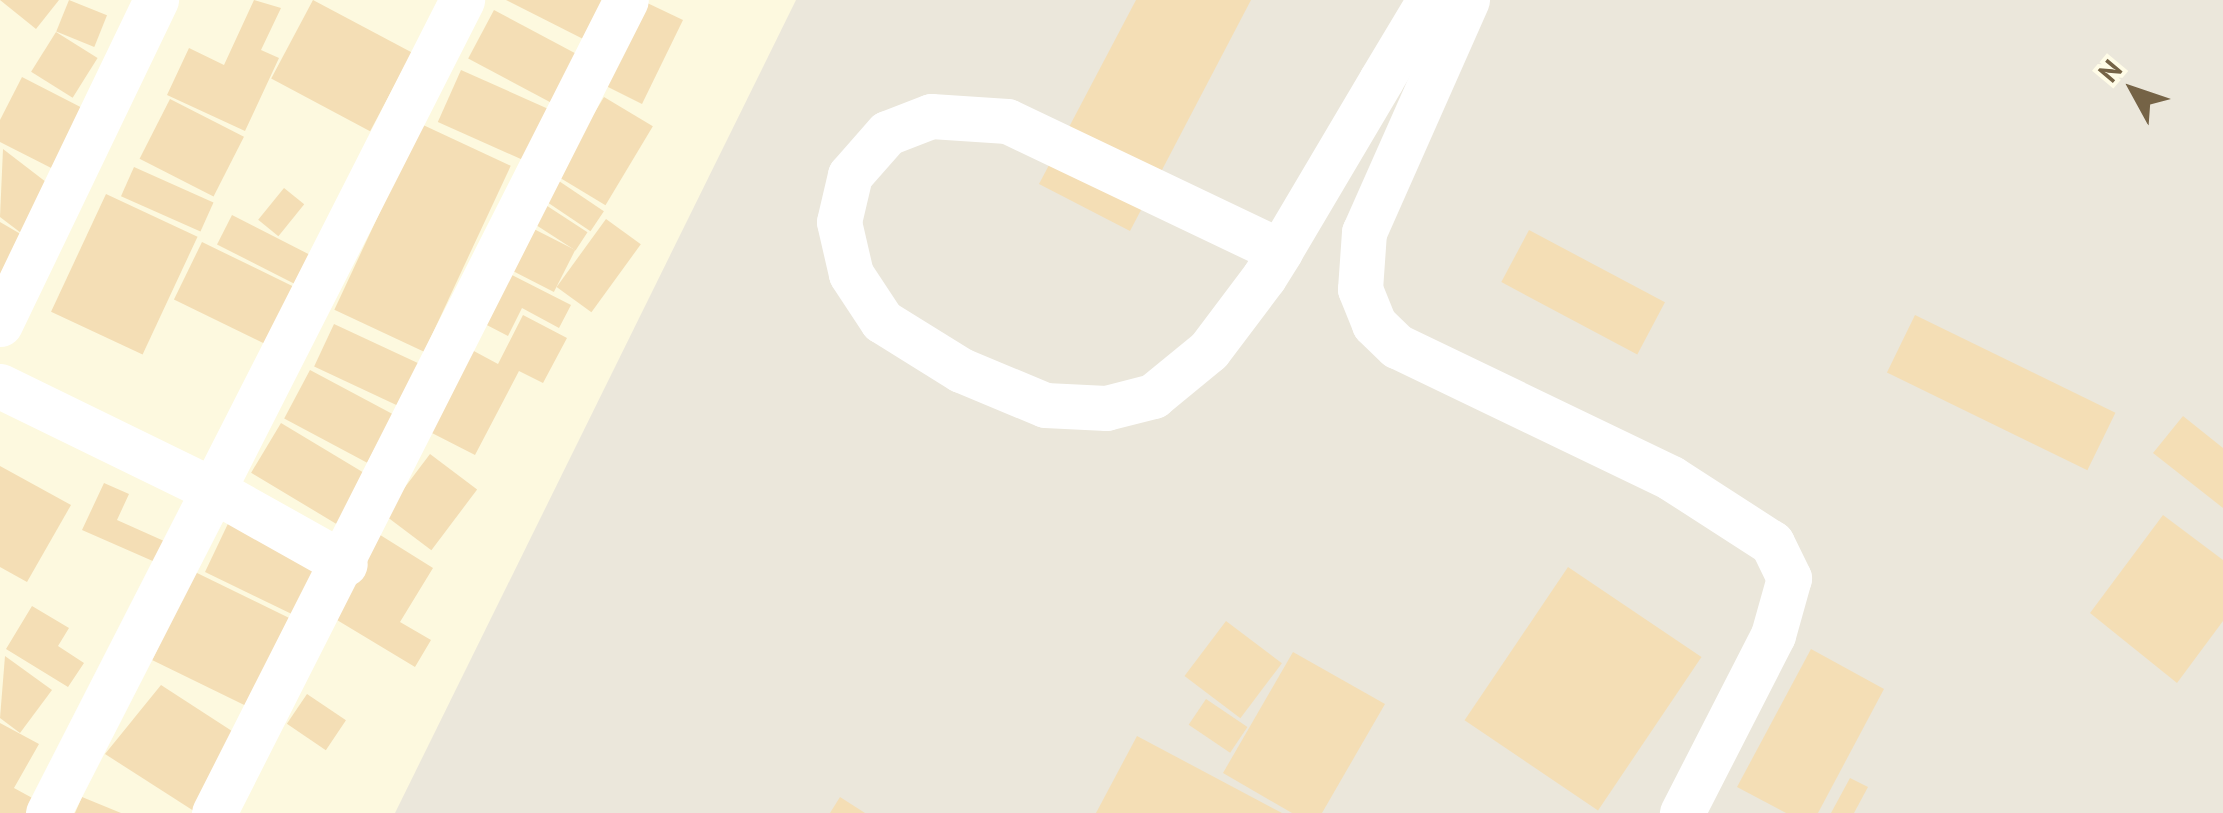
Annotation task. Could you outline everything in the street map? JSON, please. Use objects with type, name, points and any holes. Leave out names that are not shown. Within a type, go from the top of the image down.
[{"type":"street","points":[[0,324],[156,0]]},
{"type":"street","points":[[48,813],[462,0]]},
{"type":"street","points":[[214,813],[345,564],[626,0]]},
{"type":"street","points":[[1280,251],[1008,121],[931,116],[887,133],[850,176],[839,222],[851,274],[882,321],[1045,406],[1106,408],[1153,396],[1209,350],[1280,251],[1429,0]]},
{"type":"street","points":[[1467,0],[1364,232],[1360,289],[1374,324],[1397,346],[1671,478],[1772,542],[1788,578],[1773,636],[1682,813]]},
{"type":"street","points":[[0,386],[212,490],[345,564]]},
{"type":"shaded area","points":[[796,0],[2223,0],[2223,813],[395,813]]},
{"type":"building","points":[[0,0],[59,0],[36,29]]},
{"type":"building","points":[[69,0],[107,15],[94,47],[56,32]]},
{"type":"building","points":[[254,0],[281,8],[261,50],[279,58],[245,131],[167,95],[189,48],[224,65]]},
{"type":"building","points":[[313,0],[412,53],[370,131],[271,79]]},
{"type":"building","points":[[506,0],[616,0],[595,45]]},
{"type":"building","points":[[641,0],[683,20],[642,104],[594,80]]},
{"type":"building","points":[[1136,0],[1251,0],[1130,231],[1039,184]]},
{"type":"building","points":[[494,10],[583,57],[557,106],[468,59]]},
{"type":"building","points":[[56,32],[98,58],[73,98],[31,72]]},
{"type":"building","points":[[461,70],[552,111],[529,163],[438,122]]},
{"type":"building","points":[[22,77],[98,116],[67,176],[0,142],[0,120]]},
{"type":"building","points":[[604,97],[653,126],[605,205],[557,176]]},
{"type":"building","points":[[170,99],[244,137],[214,196],[140,159]]},
{"type":"building","points":[[421,124],[511,166],[424,352],[334,310]]},
{"type":"building","points":[[3,149],[59,192],[25,236],[0,217]]},
{"type":"building","points":[[134,167],[213,202],[200,232],[121,196]]},
{"type":"building","points":[[550,175],[604,211],[590,231],[537,195]]},
{"type":"building","points":[[284,188],[304,204],[278,236],[258,220]]},
{"type":"building","points":[[106,194],[198,237],[143,355],[51,312]]},
{"type":"building","points":[[538,200],[587,232],[575,251],[526,218]]},
{"type":"building","points":[[232,215],[311,255],[296,285],[217,244]]},
{"type":"building","points":[[606,219],[641,244],[591,312],[557,287]]},
{"type":"building","points":[[0,222],[36,243],[0,292]]},
{"type":"building","points":[[528,226],[575,250],[554,292],[507,268]]},
{"type":"building","points":[[1529,230],[1665,302],[1637,354],[1501,282]]},
{"type":"building","points":[[202,242],[296,288],[268,346],[174,300]]},
{"type":"building","points":[[506,272],[571,305],[559,328],[522,308],[508,336],[481,322]]},
{"type":"building","points":[[523,315],[567,338],[543,383],[519,371],[475,455],[430,432],[472,350],[498,364]]},
{"type":"building","points":[[1915,315],[2115,413],[2087,470],[1887,373]]},
{"type":"building","points":[[334,324],[421,365],[401,407],[314,367]]},
{"type":"building","points":[[310,370],[393,414],[367,463],[284,419]]},
{"type":"building","points":[[2183,416],[2223,448],[2223,508],[2153,453]]},
{"type":"building","points":[[281,423],[367,475],[337,524],[251,473]]},
{"type":"building","points":[[430,454],[477,490],[431,550],[384,515]]},
{"type":"building","points":[[0,466],[71,505],[27,582],[0,567]]},
{"type":"building","points":[[104,483],[129,494],[117,520],[164,541],[155,562],[82,530]]},
{"type":"building","points":[[234,511],[324,572],[302,619],[205,572]]},
{"type":"building","points":[[2163,515],[2223,560],[2223,621],[2177,683],[2090,613]]},
{"type":"building","points":[[377,533],[433,568],[400,622],[431,640],[415,667],[327,614]]},
{"type":"building","points":[[1568,567],[1701,657],[1598,810],[1465,720]]},
{"type":"building","points":[[195,572],[290,618],[247,707],[152,660]]},
{"type":"building","points":[[32,606],[69,628],[58,646],[84,663],[68,687],[6,649]]},
{"type":"building","points":[[1226,621],[1282,663],[1240,718],[1184,676]]},
{"type":"building","points":[[1811,649],[1884,689],[1818,813],[1786,813],[1737,787]]},
{"type":"building","points":[[1293,652],[1385,704],[1322,813],[1292,813],[1223,773]]},
{"type":"building","points":[[5,656],[52,690],[20,733],[0,718]]},
{"type":"building","points":[[161,685],[235,733],[197,813],[105,754]]},
{"type":"building","points":[[307,694],[346,720],[326,750],[287,724]]},
{"type":"building","points":[[1206,699],[1247,727],[1230,753],[1189,725]]},
{"type":"building","points":[[0,723],[39,744],[14,788],[36,800],[29,813],[0,813]]},
{"type":"building","points":[[1137,736],[1282,813],[1096,813]]},
{"type":"building","points":[[1850,778],[1868,787],[1854,813],[1831,813]]},
{"type":"building","points":[[82,797],[121,813],[75,813]]},
{"type":"building","points":[[840,797],[865,813],[830,813]]}]
